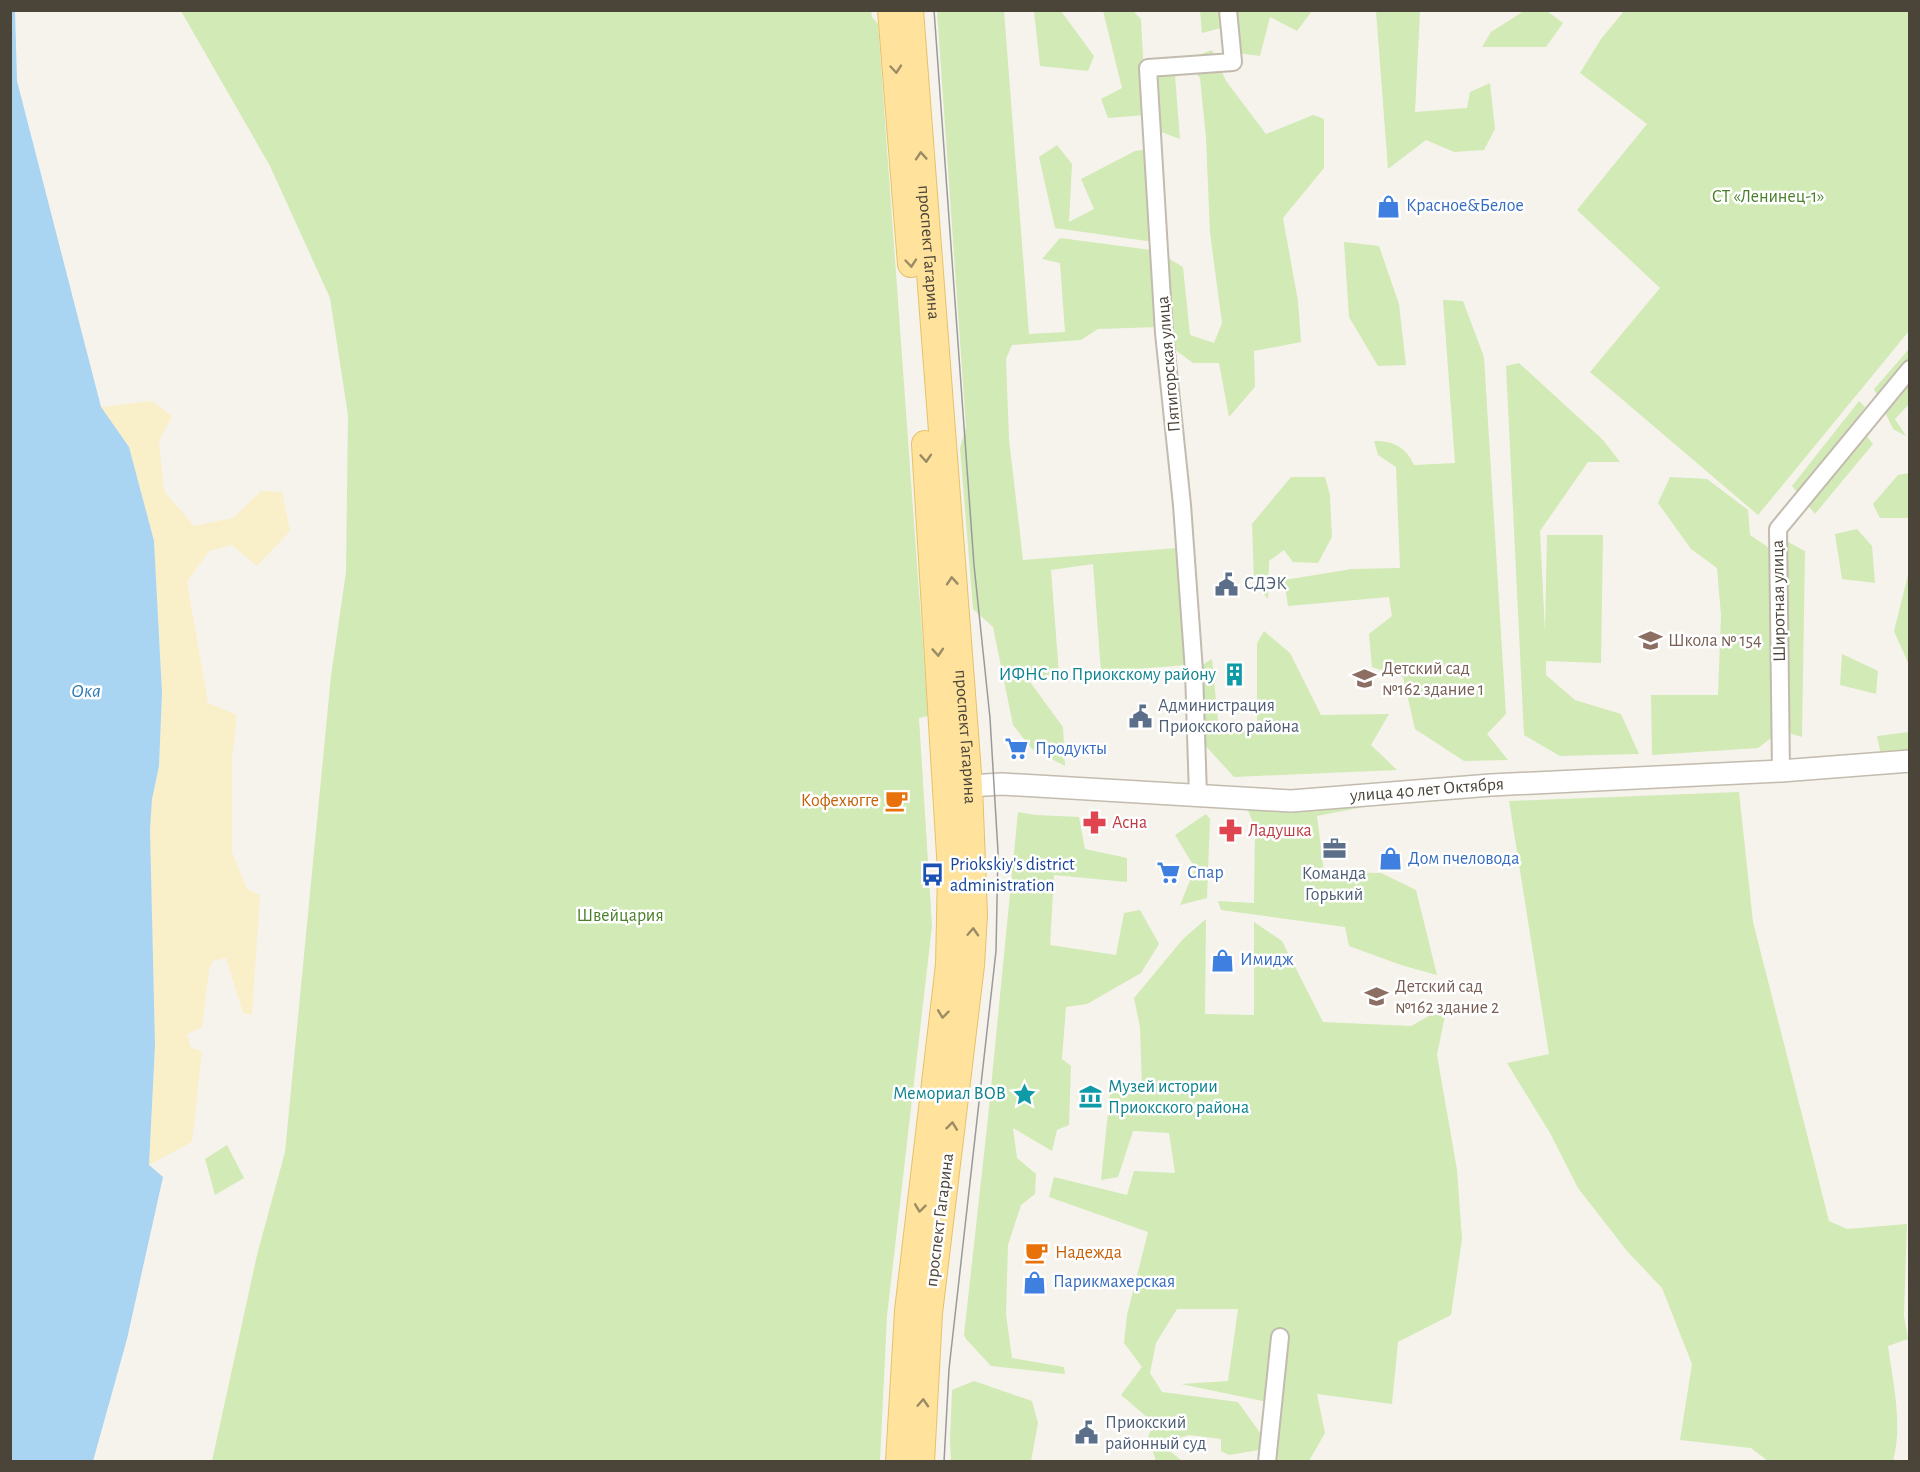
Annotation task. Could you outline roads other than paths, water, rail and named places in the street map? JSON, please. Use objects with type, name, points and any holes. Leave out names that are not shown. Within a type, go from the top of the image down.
[{"type":"main road","name":"проспект Гагарина","points":[[891,10],[921,393],[957,787],[974,915],[971,965],[929,1313],[921,1461]]},
{"type":"main road","name":"проспект Гагарина","points":[[899,1461],[908,1311],[949,965],[951,872],[957,787],[910,10]]},
{"type":"street","name":"Пятигорская улица","points":[[1198,796],[1194,670],[1176,442],[1164,333],[1148,68],[1233,62],[1228,10]]},
{"type":"street","name":"Широтная улица","points":[[1781,771],[1778,529],[1910,369]]},
{"type":"street","name":"улица 40 лет Октября","points":[[957,787],[1002,784],[1290,801],[1491,785],[1781,771],[1910,761]]},
{"type":"street","points":[[1267,1461],[1280,1337]]},
{"type":"water","name":"Ока","points":[[10,11],[15,11],[17,81],[101,407],[129,447],[154,541],[162,693],[159,766],[152,799],[150,829],[155,1045],[149,1165],[163,1177],[127,1339],[93,1461],[11,1461]]},
{"type":"tram line","points":[[934,10],[974,565],[990,718],[998,852],[996,951],[949,1369],[944,1462]]},
{"type":"place","name":"Красное&Белое","points":[[1388,206]]},
{"type":"place","name":"СДЭК","points":[[1226,584]]},
{"type":"place","name":"Школа № 154","points":[[1650,641]]},
{"type":"place","name":"ИФНС по Приокскому району","points":[[1234,675]]},
{"type":"place","name":"Детский сад №162 здание 1","points":[[1364,679]]},
{"type":"place","name":"Администрация Приокского района","points":[[1140,716]]},
{"type":"place","name":"Продукты","points":[[1017,749]]},
{"type":"place","name":"Кофехюгге","points":[[897,801]]},
{"type":"place","name":"Асна","points":[[1094,823]]},
{"type":"place","name":"Ладушка","points":[[1230,831]]},
{"type":"place","name":"Команда Горький","points":[[1334,848]]},
{"type":"place","name":"Дом пчеловода","points":[[1390,859]]},
{"type":"place","name":"Спар","points":[[1169,873]]},
{"type":"place","name":"Priokskiy's district administration","points":[[932,875]]},
{"type":"place","name":"Имидж","points":[[1222,960]]},
{"type":"place","name":"Детский сад №162 здание 2","points":[[1377,997]]},
{"type":"place","name":"Мемориал ВОВ","points":[[1024,1094]]},
{"type":"place","name":"Музей истории Приокского района","points":[[1090,1097]]},
{"type":"place","name":"Надежда","points":[[1037,1253]]},
{"type":"place","name":"Парикмахерская","points":[[1035,1282]]},
{"type":"place","name":"Приокский районный суд","points":[[1087,1433]]},
{"type":"park label","name":"СТ «Ленинец-1»","points":[[1768,197]]},
{"type":"park label","name":"Швейцария","points":[[620,916]]}]
